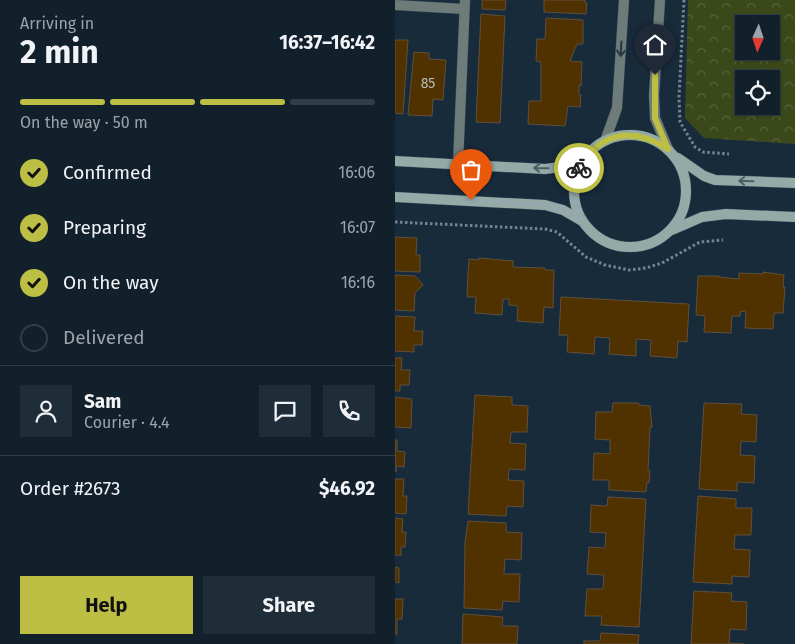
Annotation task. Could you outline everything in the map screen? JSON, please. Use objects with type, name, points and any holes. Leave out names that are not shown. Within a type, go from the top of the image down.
[{"type":"street","points":[[605,141],[617,108],[624,0]]},
{"type":"street","points":[[587,155],[578,170],[574,187],[575,205],[582,221],[593,234],[608,243],[625,247],[650,244],[658,241],[671,230],[681,217],[686,202],[687,186],[683,170],[671,153],[655,118],[654,95],[660,0]]},
{"type":"street","points":[[395,5],[464,4],[458,164]]},
{"type":"street","points":[[395,161],[545,169],[561,168],[587,155],[605,141],[621,136],[638,135],[654,140],[704,176],[715,180],[795,183]]},
{"type":"street","points":[[395,196],[545,205],[563,210],[582,221]]},
{"type":"street","points":[[671,230],[702,217],[726,214],[795,218]]},
{"type":"path","points":[[684,0],[679,97],[680,122],[695,147],[703,152],[729,154]]},
{"type":"path","points":[[395,222],[545,229],[557,232],[586,257],[605,265],[629,270],[662,264],[700,242],[723,240]]},
{"type":"green space","points":[[688,0],[795,0],[795,144],[704,138],[685,118]]},
{"type":"building","points":[[482,0],[506,0],[505,10],[482,9]]},
{"type":"building","points":[[544,0],[585,0],[585,3],[587,3],[586,14],[544,12]]},
{"type":"building","points":[[481,14],[505,16],[500,123],[476,122]]},
{"type":"building","points":[[546,18],[583,20],[583,44],[577,44],[570,61],[582,62],[581,86],[579,85],[579,95],[581,95],[580,107],[568,106],[565,126],[528,124],[529,101],[541,101],[541,62],[536,61],[537,39],[545,39]]},
{"type":"building","points":[[395,40],[408,40],[403,114],[395,113]]},
{"type":"building","points":[[414,52],[429,53],[429,59],[446,60],[443,100],[433,99],[432,116],[408,115]]},
{"type":"building","points":[[395,237],[417,238],[416,255],[420,255],[420,272],[395,271]]},
{"type":"building","points":[[479,258],[513,261],[513,267],[554,270],[553,308],[544,307],[543,323],[517,321],[518,306],[509,305],[509,299],[503,299],[502,315],[475,313],[476,297],[467,297],[468,272],[469,259],[479,260]]},
{"type":"building","points":[[763,272],[784,275],[783,313],[774,313],[773,329],[745,328],[746,312],[741,311],[740,316],[732,316],[731,333],[704,332],[705,316],[696,315],[698,276],[719,276],[739,279],[739,273],[763,274]]},
{"type":"building","points":[[395,275],[415,276],[423,285],[415,293],[414,311],[395,310]]},
{"type":"building","points":[[561,297],[689,304],[687,342],[678,341],[677,358],[650,356],[651,340],[636,339],[636,356],[609,354],[610,338],[595,337],[594,354],[567,352],[568,335],[559,335]]},
{"type":"building","points":[[395,316],[415,317],[414,331],[423,331],[422,345],[414,345],[414,352],[395,351]]},
{"type":"building","points":[[395,358],[402,358],[401,370],[410,370],[409,385],[400,385],[400,391],[395,391]]},
{"type":"building","points":[[475,395],[512,397],[512,405],[528,406],[527,432],[511,432],[510,443],[526,444],[525,470],[509,469],[508,480],[524,481],[523,507],[507,506],[506,516],[468,514]]},
{"type":"building","points":[[395,397],[412,399],[411,428],[395,427]]},
{"type":"building","points":[[613,403],[639,403],[638,405],[650,406],[652,427],[650,427],[648,470],[650,470],[646,492],[609,490],[609,480],[593,480],[594,453],[610,454],[610,440],[595,439],[596,412],[612,412]]},
{"type":"building","points":[[704,403],[742,404],[741,414],[757,415],[756,442],[741,441],[740,455],[755,456],[754,483],[737,482],[737,491],[699,489]]},
{"type":"building","points":[[395,440],[397,440],[397,451],[405,452],[404,467],[396,466],[396,472]]},
{"type":"building","points":[[395,479],[404,479],[403,496],[407,496],[406,514],[395,513]]},
{"type":"building","points":[[698,496],[736,499],[736,508],[752,508],[751,535],[735,535],[734,549],[750,550],[749,577],[732,576],[732,584],[693,582]]},
{"type":"building","points":[[608,497],[646,499],[639,627],[601,625],[602,616],[585,616],[587,589],[603,589],[604,575],[587,574],[589,547],[605,548],[606,533],[590,532],[591,505],[607,506]]},
{"type":"building","points":[[395,518],[403,519],[402,532],[406,532],[405,547],[401,547],[401,555],[395,555]]},
{"type":"building","points":[[468,521],[506,523],[506,532],[522,533],[521,560],[505,559],[504,574],[520,574],[519,602],[503,601],[502,610],[464,608],[465,543]]},
{"type":"building","points":[[395,567],[399,568],[399,583],[395,582]]},
{"type":"building","points":[[694,591],[732,593],[731,601],[747,602],[746,630],[730,629],[729,643],[744,644],[691,644]]},
{"type":"building","points":[[395,599],[403,599],[402,619],[397,619],[397,634],[395,634]]},
{"type":"building","points":[[463,614],[503,617],[502,626],[518,626],[517,644],[462,644]]},
{"type":"building","points":[[601,633],[639,635],[638,644],[584,644],[584,641],[600,641]]},
{"type":"way so far","points":[[471,200],[545,205],[563,210],[582,221],[575,205],[574,187],[579,168]]},
{"type":"route","points":[[579,168],[587,155],[595,147],[605,141],[621,136],[638,135],[654,140],[668,149],[655,118],[655,75]]}]
